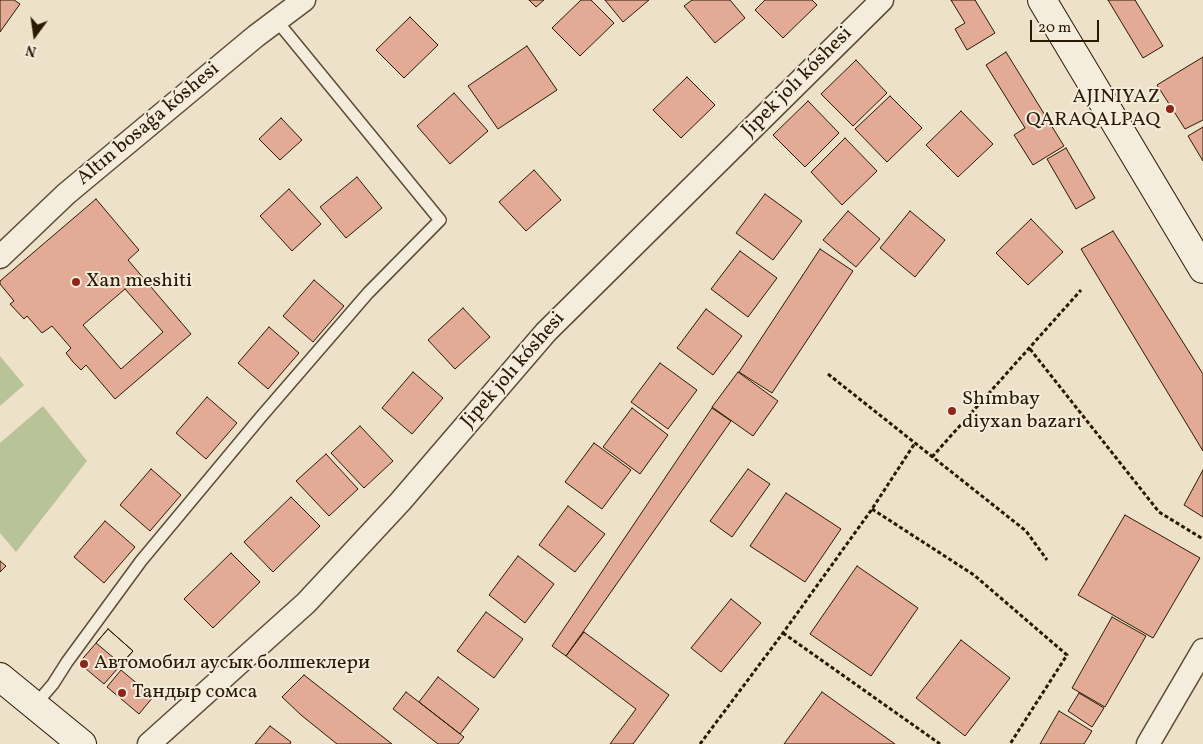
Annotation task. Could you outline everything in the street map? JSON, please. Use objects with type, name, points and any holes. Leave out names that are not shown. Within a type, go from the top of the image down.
[{"type":"main road","points":[[1042,0],[1203,269]]},
{"type":"main road","points":[[0,677],[82,744]]},
{"type":"street","name":"Altın bosaǵa kóshesi","points":[[0,257],[66,194],[304,0]]},
{"type":"street","name":"Jipek jolı kóshesi","points":[[149,744],[306,603],[400,502],[546,332],[882,0]]},
{"type":"street","points":[[1148,744],[1203,650]]},
{"type":"lane","points":[[35,705],[53,684],[141,561],[260,418],[368,293],[440,220],[276,21]]},
{"type":"path","points":[[932,457],[1081,290]]},
{"type":"path","points":[[1030,349],[1159,512],[1203,539]]},
{"type":"path","points":[[828,374],[1026,531],[1047,560]]},
{"type":"path","points":[[700,744],[872,509],[915,443]]},
{"type":"path","points":[[872,509],[974,575],[1067,655],[1010,744]]},
{"type":"path","points":[[783,632],[940,744]]},
{"type":"green space","points":[[0,356],[24,385],[0,406]]},
{"type":"green space","points":[[43,406],[87,461],[16,552],[0,533],[0,443]]},
{"type":"building","points":[[0,0],[14,0],[20,4],[0,32]]},
{"type":"building","points":[[529,0],[544,0],[536,7]]},
{"type":"building","points":[[581,0],[591,0],[614,23],[580,56],[552,28]]},
{"type":"building","points":[[605,0],[649,0],[623,22]]},
{"type":"building","points":[[692,0],[730,0],[745,18],[715,43],[684,6]]},
{"type":"building","points":[[765,0],[812,0],[817,5],[783,38],[755,10]]},
{"type":"building","points":[[951,0],[975,0],[995,33],[967,50],[955,29],[965,23]]},
{"type":"building","points":[[1108,0],[1135,0],[1163,46],[1143,58]]},
{"type":"building","points":[[410,17],[438,45],[404,78],[376,50]]},
{"type":"building","points":[[527,46],[557,90],[498,129],[468,86]]},
{"type":"building","points":[[1006,52],[1064,146],[1033,165],[1014,135],[1025,128],[986,65]]},
{"type":"building","points":[[1203,57],[1203,120],[1185,129],[1157,85]]},
{"type":"building","points":[[856,60],[887,93],[853,126],[821,94]]},
{"type":"building","points":[[687,77],[715,105],[681,138],[653,110]]},
{"type":"building","points":[[454,93],[488,131],[450,164],[417,126]]},
{"type":"building","points":[[890,96],[922,128],[887,162],[855,129]]},
{"type":"building","points":[[808,101],[839,133],[805,167],[773,135]]},
{"type":"building","points":[[961,111],[993,144],[958,177],[926,145]]},
{"type":"building","points":[[281,118],[302,140],[280,160],[259,139]]},
{"type":"building","points":[[1203,127],[1203,161],[1188,136]]},
{"type":"building","points":[[845,138],[877,171],[842,205],[811,172]]},
{"type":"building","points":[[1066,148],[1095,198],[1076,209],[1047,159]]},
{"type":"building","points":[[534,170],[561,200],[526,231],[499,202]]},
{"type":"building","points":[[357,177],[382,208],[346,238],[320,207]]},
{"type":"building","points":[[289,189],[321,224],[292,251],[260,216]]},
{"type":"building","points":[[765,194],[802,221],[773,260],[736,233]]},
{"type":"building","points":[[96,199],[139,250],[128,260],[191,334],[115,399],[86,365],[81,370],[73,362],[66,353],[71,348],[52,326],[42,333],[27,316],[24,319],[10,304],[14,301],[0,284],[0,281]],"holes":[[[125,289],[163,332],[121,369],[83,325]]]},
{"type":"building","points":[[848,211],[880,239],[856,267],[823,240]]},
{"type":"building","points":[[910,211],[945,240],[915,277],[880,248]]},
{"type":"building","points":[[1031,219],[1063,252],[1028,285],[996,253]]},
{"type":"building","points":[[1113,231],[1203,374],[1203,451],[1081,249]]},
{"type":"building","points":[[820,249],[853,271],[772,393],[739,372]]},
{"type":"building","points":[[740,251],[777,278],[748,317],[711,289]]},
{"type":"building","points":[[314,280],[344,306],[313,342],[283,316]]},
{"type":"building","points":[[463,308],[490,337],[455,369],[428,340]]},
{"type":"building","points":[[706,309],[742,336],[713,375],[677,348]]},
{"type":"building","points":[[269,327],[299,353],[268,389],[238,363]]},
{"type":"building","points":[[660,363],[697,390],[668,429],[631,402]]},
{"type":"building","points":[[413,372],[443,398],[412,434],[382,408]]},
{"type":"building","points":[[738,372],[778,401],[753,436],[712,407]]},
{"type":"building","points":[[207,397],[237,423],[206,459],[176,433]]},
{"type":"building","points":[[632,408],[668,435],[640,474],[603,447]]},
{"type":"building","points":[[712,408],[731,421],[566,656],[552,646]]},
{"type":"building","points":[[360,426],[393,461],[364,488],[331,453]]},
{"type":"building","points":[[594,443],[631,470],[602,509],[565,482]]},
{"type":"building","points":[[326,454],[358,489],[329,516],[296,481]]},
{"type":"building","points":[[151,469],[181,495],[150,531],[120,505]]},
{"type":"building","points":[[748,469],[770,484],[732,537],[710,521]]},
{"type":"building","points":[[1203,470],[1203,517],[1184,505]]},
{"type":"building","points":[[786,493],[841,529],[805,582],[750,546]]},
{"type":"building","points":[[291,497],[320,526],[273,572],[244,542]]},
{"type":"building","points":[[568,506],[605,534],[575,572],[539,545]]},
{"type":"building","points":[[1125,515],[1200,558],[1153,638],[1078,595]]},
{"type":"building","points":[[105,521],[135,547],[104,583],[74,557]]},
{"type":"building","points":[[231,553],[260,582],[213,628],[184,599]]},
{"type":"building","points":[[518,556],[554,584],[525,623],[489,595]]},
{"type":"building","points":[[0,561],[6,566],[0,572]]},
{"type":"building","points":[[857,566],[918,608],[871,676],[810,634]]},
{"type":"building","points":[[731,599],[761,623],[721,672],[691,648]]},
{"type":"building","points":[[486,612],[523,639],[494,678],[457,651]]},
{"type":"building","points":[[1112,617],[1146,636],[1105,707],[1072,688]]},
{"type":"building","points":[[108,629],[133,651],[104,684],[79,663]]},
{"type":"building","points":[[108,629],[133,651],[121,664],[96,643]]},
{"type":"building","points":[[584,632],[669,695],[633,744],[610,744],[636,709],[566,656]]},
{"type":"building","points":[[961,640],[1010,678],[965,736],[916,698]]},
{"type":"building","points":[[121,670],[153,697],[139,714],[107,687]]},
{"type":"building","points":[[304,675],[392,744],[337,744],[282,697]]},
{"type":"building","points":[[438,677],[479,709],[460,734],[419,702]]},
{"type":"building","points":[[406,692],[464,737],[458,744],[438,744],[393,709]]},
{"type":"building","points":[[822,692],[895,744],[784,744]]},
{"type":"building","points":[[1079,693],[1104,708],[1092,727],[1068,711]]},
{"type":"building","points":[[1059,711],[1092,731],[1084,744],[1040,744]]},
{"type":"building","points":[[270,726],[291,742],[290,744],[255,744]]},
{"type":"place","name":"AJINIYAZ QARAQALPAQ","points":[[1170,109]]},
{"type":"place","name":"Xan meshiti","points":[[76,282]]},
{"type":"place","name":"Shımbay diyxan bazarı","points":[[952,411]]},
{"type":"place","name":"Автомобил аусык болшеклери","points":[[84,664]]},
{"type":"place","name":"Тандыр сомса","points":[[122,693]]}]
